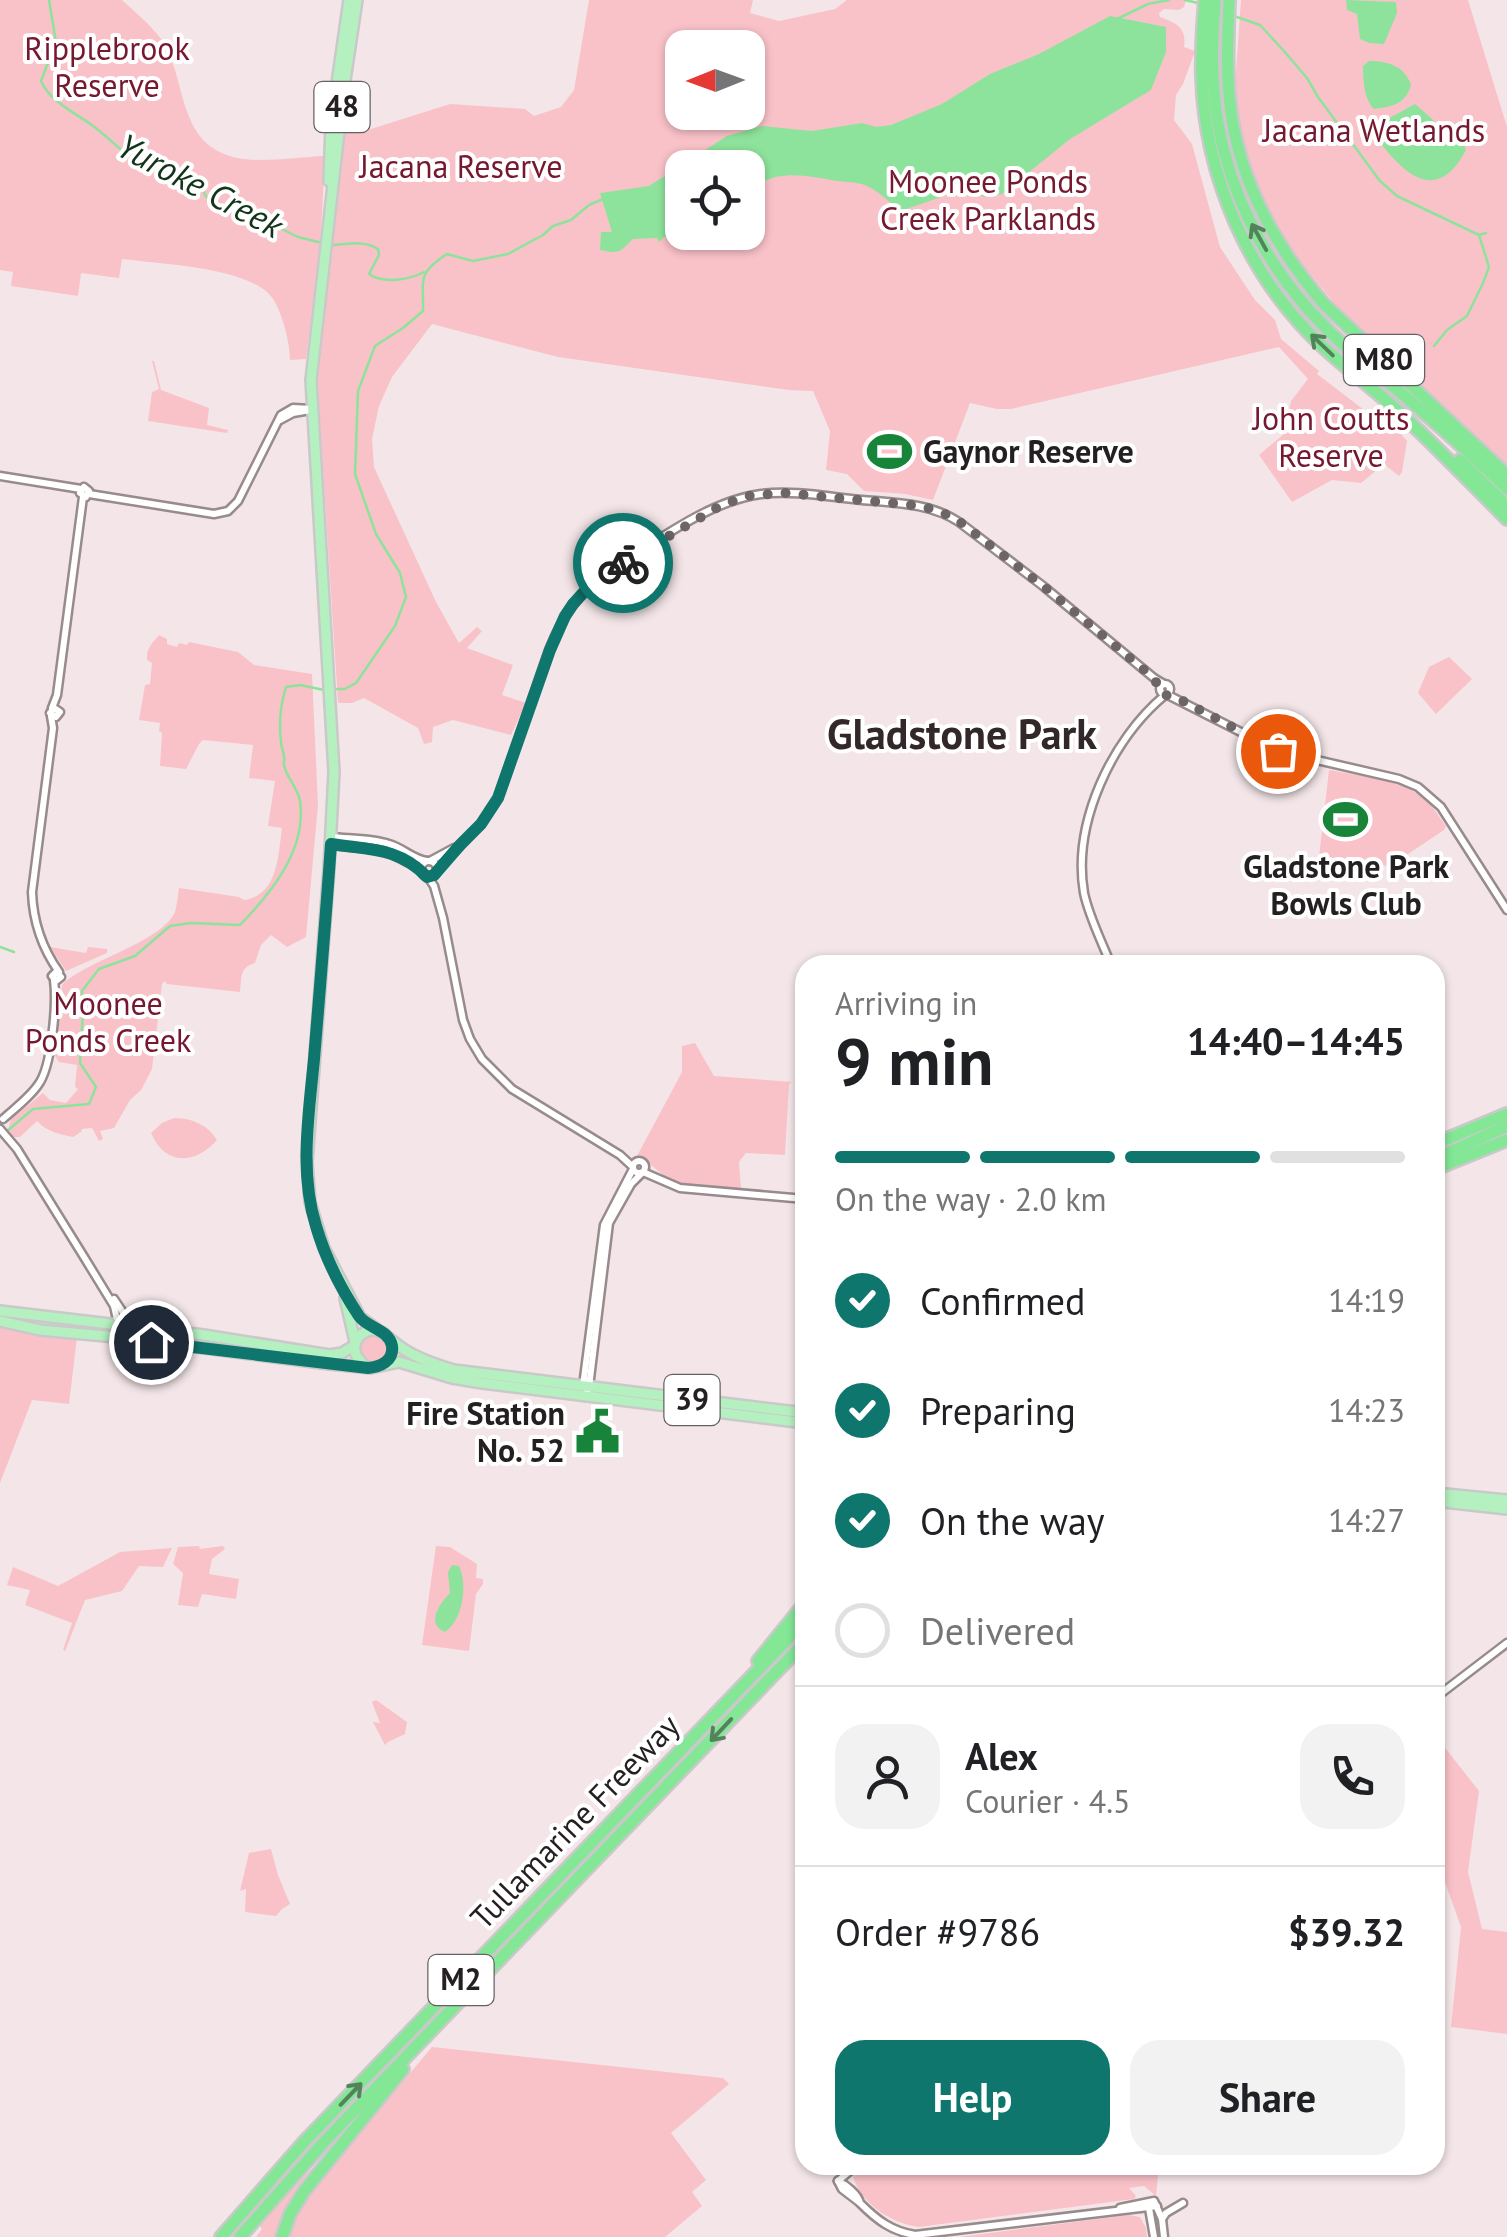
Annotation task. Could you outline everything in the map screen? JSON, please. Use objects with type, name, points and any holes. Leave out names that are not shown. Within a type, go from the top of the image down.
[{"type":"highway","points":[[1205,0],[1202,54],[1208,137],[1222,190],[1239,232],[1267,280],[1322,346],[1399,412],[1507,518]]},
{"type":"highway","name":"M80","points":[[1215,0],[1208,96],[1237,192],[1260,241],[1292,289],[1340,341],[1507,489]]},
{"type":"highway","name":"M80","points":[[1231,0],[1228,94],[1236,142],[1259,208],[1288,258],[1336,316],[1507,474]]},
{"type":"highway","points":[[1340,341],[1507,506]]},
{"type":"highway","points":[[1445,1140],[1507,1114]]},
{"type":"highway","points":[[1445,1153],[1507,1126]]},
{"type":"highway","points":[[1445,1166],[1507,1140]]},
{"type":"highway","points":[[742,1686],[795,1615]]},
{"type":"highway","name":"Tullamarine Freeway","points":[[221,2237],[294,2154],[795,1631]]},
{"type":"highway","name":"Tullamarine Freeway","points":[[242,2237],[324,2142],[795,1652]]},
{"type":"highway","points":[[788,1659],[795,1655]]},
{"type":"highway","points":[[282,2237],[305,2190],[440,2022]]},
{"type":"main road","name":"48","points":[[330,214],[330,142],[349,0]]},
{"type":"main road","name":"48","points":[[357,0],[313,347],[311,410],[334,772],[306,1162],[313,1216],[324,1248],[360,1317],[383,1334]]},
{"type":"main road","name":"48","points":[[338,1277],[355,1345]]},
{"type":"main road","points":[[0,1311],[94,1321],[122,1320],[186,1337],[194,1347]]},
{"type":"main road","points":[[25,1314],[38,1320],[40,1330]]},
{"type":"main road","points":[[40,1330],[43,1320],[50,1316]]},
{"type":"main road","points":[[118,1337],[122,1320]]},
{"type":"main road","name":"39","points":[[0,1321],[40,1330],[368,1368],[398,1362],[461,1380],[795,1411]]},
{"type":"main road","points":[[164,1330],[330,1355],[342,1354],[364,1332],[383,1334],[392,1353],[380,1366]]},
{"type":"main road","name":"39","points":[[383,1334],[406,1351],[454,1370],[795,1421]]},
{"type":"main road","points":[[194,1347],[204,1335]]},
{"type":"main road","points":[[355,1345],[356,1355],[368,1368]]},
{"type":"main road","points":[[1445,1495],[1507,1509]]},
{"type":"main road","points":[[1445,1501],[1507,1500]]},
{"type":"street","points":[[0,476],[214,514],[236,504],[285,416],[311,410]]},
{"type":"street","points":[[84,493],[32,886],[34,917],[56,976],[52,1036],[44,1075],[36,1088],[1,1121],[122,1320]]},
{"type":"street","points":[[434,874],[442,859],[481,824],[498,798],[554,640],[573,604],[608,571],[720,506],[747,496],[776,493],[912,504],[960,522],[1043,586],[1164,690],[1184,702],[1278,751],[1399,778],[1424,791],[1441,807],[1507,910]]},
{"type":"street","points":[[1107,955],[1084,891],[1084,848],[1097,788],[1106,768],[1164,690]]},
{"type":"street","points":[[331,841],[394,846],[436,865],[434,874],[464,1020],[482,1059],[512,1089],[620,1155],[634,1166],[636,1173],[643,1171],[673,1186],[692,1190],[795,1198]]},
{"type":"street","points":[[363,844],[392,853],[421,869],[423,874],[434,874]]},
{"type":"street","points":[[421,869],[428,861],[442,859]]},
{"type":"street","points":[[586,1390],[608,1226],[634,1166]]},
{"type":"street","points":[[614,1208],[643,1171]]},
{"type":"street","points":[[1445,1690],[1507,1642]]},
{"type":"street","points":[[845,2175],[838,2181],[877,2219],[890,2228],[922,2235],[1152,2204]]},
{"type":"street","points":[[1162,2218],[1182,2202]]},
{"type":"street","points":[[1113,2210],[1140,2209],[1152,2204]]},
{"type":"street","points":[[1152,2204],[1162,2218],[1164,2237]]},
{"type":"street","points":[[1152,2204],[1154,2234]]},
{"type":"street","points":[[1140,2209],[1154,2234]]},
{"type":"green space","name":"Ripplebrook Reserve","points":[[0,0],[122,0],[161,39],[193,125],[217,151],[257,160],[324,156],[321,233],[306,359],[290,360],[284,324],[268,293],[239,277],[220,272],[122,259],[119,278],[81,273],[78,296],[11,286],[13,272],[0,270]]},
{"type":"green space","name":"Moonee Ponds Creek Parklands","points":[[589,0],[753,0],[750,13],[779,21],[835,9],[847,0],[1186,0],[1179,10],[1164,9],[1159,13],[1182,31],[1184,47],[1195,51],[1176,95],[1174,120],[1192,144],[1220,247],[1255,300],[1275,320],[1281,339],[1386,431],[1394,426],[1407,441],[1402,472],[1399,476],[1384,464],[1361,483],[1332,480],[1292,502],[1259,455],[1285,433],[1291,401],[1308,379],[1279,347],[1011,409],[970,403],[933,500],[864,491],[847,474],[826,470],[830,431],[813,391],[558,357],[432,324],[392,377],[379,406],[372,439],[374,467],[459,643],[477,627],[482,631],[467,648],[513,665],[502,695],[526,703],[511,735],[453,720],[433,727],[432,742],[424,744],[418,728],[364,698],[338,703],[317,375],[344,131],[371,129],[450,104],[525,109],[534,116],[561,107],[574,90]]},
{"type":"green space","name":"Jacana Wetlands","points":[[1241,0],[1468,0],[1507,127],[1507,467],[1335,304],[1291,251],[1264,202],[1242,143],[1235,86]]},
{"type":"green space","points":[[152,361],[161,390],[209,408],[207,425],[228,430],[227,433],[148,421],[152,392],[159,389]]},
{"type":"green space","name":"Moonee Ponds Creek","points":[[159,635],[167,639],[167,644],[177,647],[189,642],[238,652],[254,665],[312,674],[318,805],[306,937],[287,947],[271,935],[261,945],[255,963],[244,970],[240,992],[165,981],[152,1069],[114,1128],[100,1131],[103,1139],[99,1141],[92,1128],[82,1129],[73,1137],[49,1130],[37,1121],[20,1137],[14,1137],[8,1130],[11,1119],[43,1093],[50,1100],[66,1103],[78,1089],[77,1065],[59,1062],[55,1056],[62,985],[155,933],[175,912],[179,888],[244,900],[264,891],[274,873],[282,828],[268,826],[275,781],[249,778],[253,745],[203,740],[186,769],[160,766],[160,723],[139,720],[145,685],[150,684],[152,663],[147,660],[147,652]]},
{"type":"green space","points":[[1449,657],[1472,679],[1436,714],[1418,693],[1429,667]]},
{"type":"green space","points":[[1329,770],[1406,788],[1430,804],[1446,826],[1444,830],[1396,867],[1319,857]]},
{"type":"green space","points":[[50,947],[86,953],[88,947],[107,949],[107,953],[66,971]]},
{"type":"green space","points":[[695,1043],[714,1076],[792,1082],[785,1155],[746,1153],[739,1162],[741,1190],[684,1186],[637,1156],[682,1072],[682,1046]]},
{"type":"green space","points":[[174,1118],[199,1123],[217,1140],[190,1157],[164,1152],[151,1133]]},
{"type":"green space","points":[[0,1327],[77,1337],[69,1404],[32,1400],[0,1483]]},
{"type":"green space","points":[[373,1334],[384,1338],[388,1349],[384,1360],[373,1364],[362,1360],[358,1349],[362,1338]]},
{"type":"green space","points":[[223,1546],[225,1549],[212,1559],[209,1574],[239,1579],[236,1599],[202,1594],[198,1607],[178,1605],[183,1573],[173,1564],[178,1547]]},
{"type":"green space","points":[[436,1546],[450,1547],[477,1564],[476,1578],[483,1579],[476,1594],[469,1651],[422,1645]]},
{"type":"green space","points":[[172,1548],[163,1567],[139,1566],[122,1591],[85,1600],[65,1651],[72,1623],[25,1605],[30,1590],[7,1585],[13,1567],[58,1586],[120,1552]]},
{"type":"green space","points":[[376,1700],[407,1722],[405,1734],[385,1745],[373,1722],[380,1723],[372,1702]]},
{"type":"green space","points":[[1445,1748],[1479,1791],[1468,1872],[1482,1929],[1507,1932],[1507,2034],[1451,2027],[1461,1927],[1445,1882]]},
{"type":"green space","points":[[271,1849],[290,1904],[276,1916],[245,1912],[246,1889],[240,1891],[249,1853]]},
{"type":"green space","points":[[432,2047],[723,2078],[729,2084],[671,2133],[706,2180],[692,2192],[702,2206],[665,2237],[287,2237],[305,2198]]},
{"type":"green space","points":[[341,2139],[277,2237],[256,2237],[260,2226],[289,2192]]},
{"type":"green space","points":[[1158,2175],[1156,2196],[1144,2186],[1129,2188],[1136,2196],[1134,2199],[919,2227],[887,2216],[863,2195],[853,2177]]},
{"type":"green space","points":[[1129,2215],[1140,2217],[1147,2237],[959,2237]]},
{"type":"shaded area","points":[[1346,0],[1396,2],[1397,13],[1384,44],[1360,39],[1357,14],[1347,10]]},
{"type":"shaded area","points":[[1110,16],[1166,27],[1166,52],[1151,90],[1070,139],[1002,194],[987,197],[955,192],[901,211],[873,189],[858,183],[789,175],[765,181],[765,150],[705,150],[727,136],[765,130],[765,126],[812,131],[862,123],[876,127],[891,125],[942,104],[990,74],[1039,54]]},
{"type":"shaded area","points":[[1369,61],[1389,64],[1404,73],[1411,85],[1402,101],[1374,109],[1364,83],[1363,66]]},
{"type":"shaded area","points":[[1415,104],[1463,142],[1466,150],[1451,171],[1434,180],[1416,177],[1396,161],[1385,149],[1375,126]]},
{"type":"shaded area","points":[[665,176],[665,237],[659,242],[657,238],[633,239],[618,251],[600,250],[601,232],[612,232],[600,193],[649,186]]},
{"type":"shaded area","points":[[452,1565],[459,1566],[463,1592],[460,1611],[445,1632],[435,1619],[450,1593],[448,1572]]},
{"type":"waterway","name":"Yuroke Creek","points":[[49,0],[56,42],[41,81],[57,101],[139,163],[157,171],[195,176],[207,198],[220,205],[245,211],[298,237],[322,243]]},
{"type":"waterway","name":"Moonee Ponds Creek","points":[[1119,18],[1148,4],[1169,0]]},
{"type":"waterway","name":"Moonee Ponds Creek","points":[[1185,0],[1198,3]]},
{"type":"waterway","name":"Moonee Ponds Creek","points":[[1234,16],[1260,25],[1284,51],[1380,181],[1397,196],[1479,235],[1486,233]]},
{"type":"waterway","name":"Moonee Ponds Creek","points":[[332,689],[345,689],[356,683],[395,626],[406,597],[400,573],[376,534],[355,474],[358,391],[375,346],[423,311],[426,273],[447,254],[473,261],[508,254],[603,199]]},
{"type":"waterway","points":[[1434,346],[1447,330],[1467,316],[1483,283],[1489,267],[1479,235]]},
{"type":"waterway","name":"Yuroke Creek","points":[[330,245],[360,243],[378,249],[369,274],[381,279],[404,279],[424,272]]},
{"type":"waterway","name":"Moonee Ponds Creek","points":[[0,1137],[33,1109],[89,1104],[96,1087],[80,1063],[82,991],[99,969],[135,956],[170,926],[240,925],[274,885],[292,853],[301,819],[299,796],[287,774],[281,744],[284,694],[286,687],[300,685],[324,690]]},
{"type":"waterway","points":[[0,947],[14,952]]},
{"type":"way so far","points":[[623,563],[740,498],[785,493],[929,508],[960,522],[1043,586],[1154,678],[1162,694],[1177,698],[1278,751]]},
{"type":"place","name":"Gaynor Reserve","points":[[890,452]]},
{"type":"place","name":"Gladstone Park Bowls Club","points":[[1346,819]]},
{"type":"place","name":"Fire Station No. 52","points":[[598,1432]]},
{"type":"district","name":"Gladstone Park","points":[[962,734]]},
{"type":"route","points":[[151,1342],[368,1368],[386,1363],[392,1353],[388,1336],[360,1317],[316,1226],[308,1187],[308,1130],[331,844],[384,850],[412,862],[427,877],[434,875],[487,817],[498,798],[565,616],[595,580],[623,563]]},
{"type":"park label","name":"Jacana Reserve","points":[[461,167]]},
{"type":"park label","name":"John Coutts Reserve","points":[[1331,438]]}]
